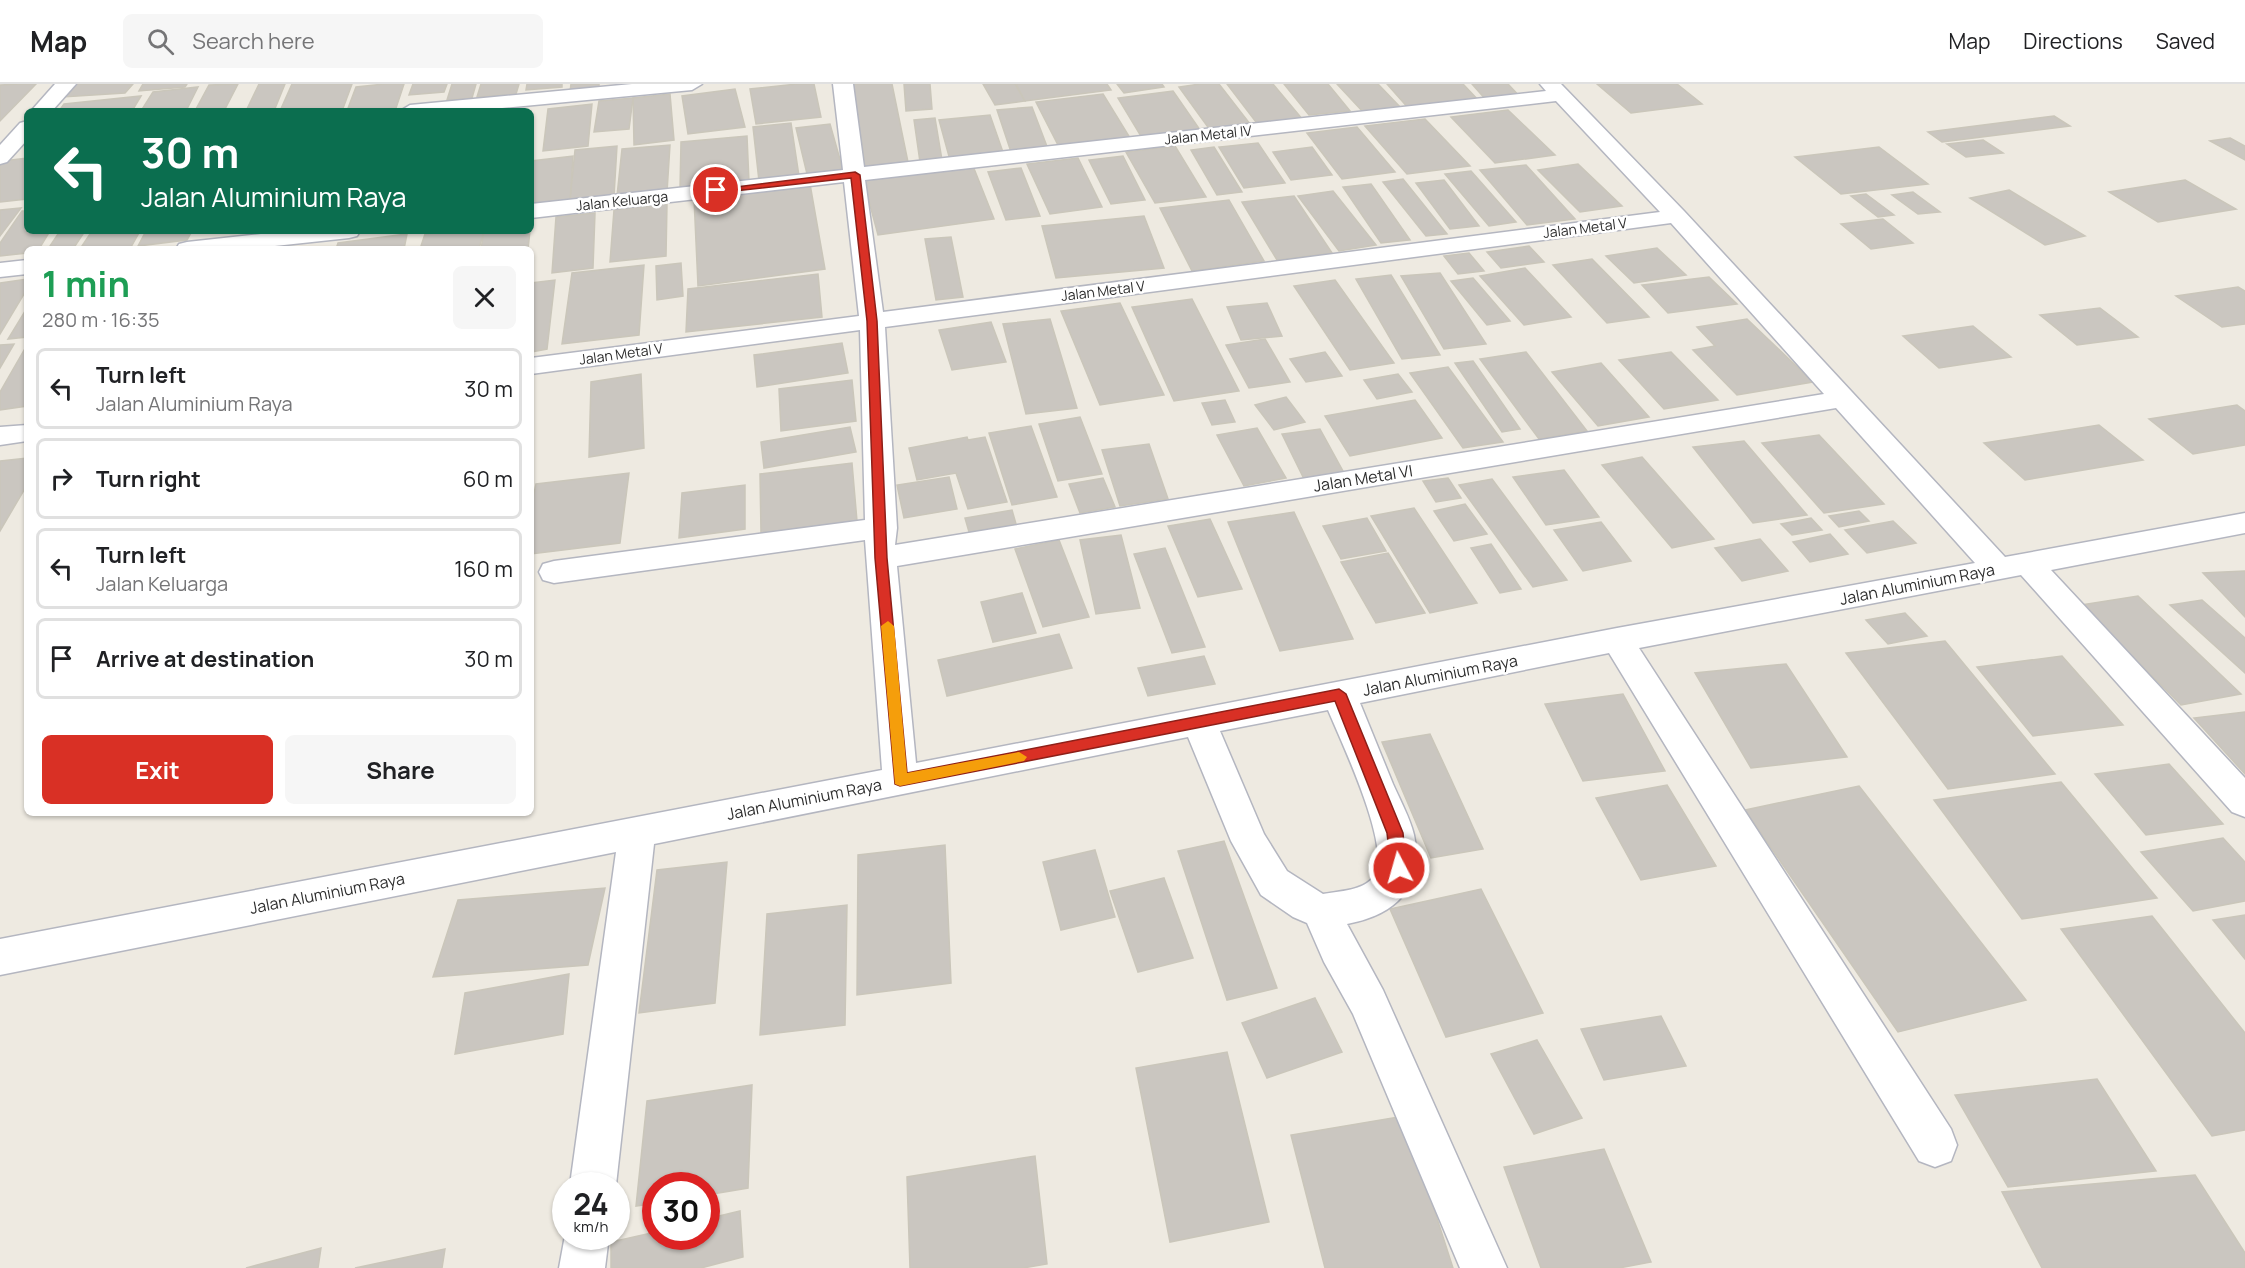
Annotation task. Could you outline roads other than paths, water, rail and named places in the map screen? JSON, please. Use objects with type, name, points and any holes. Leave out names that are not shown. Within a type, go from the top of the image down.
[{"type":"street","points":[[44,108],[66,84]]},
{"type":"street","points":[[441,108],[692,84]]},
{"type":"street","points":[[843,84],[872,321],[882,528],[881,558],[900,780]]},
{"type":"street","points":[[1556,90],[1676,216],[1844,399],[2013,566],[2245,802]]},
{"type":"street","name":"Jalan Metal IV","points":[[855,175],[1556,90]]},
{"type":"street","points":[[12,152],[24,132]]},
{"type":"street","name":"Jalan Keluarga","points":[[534,211],[855,175]]},
{"type":"street","name":"Jalan Metal V","points":[[534,366],[1676,216]]},
{"type":"street","points":[[214,246],[322,234]]},
{"type":"street","points":[[0,270],[24,267]]},
{"type":"street","name":"Jalan Metal VI","points":[[881,558],[1844,399]]},
{"type":"street","points":[[0,436],[24,433]]},
{"type":"street","name":"Jalan Aluminium Raya","points":[[0,957],[1617,640],[2245,523]]},
{"type":"street","points":[[554,572],[882,528]]},
{"type":"street","points":[[1617,640],[1935,1145]]},
{"type":"street","points":[[1199,722],[1249,841],[1274,883],[1300,902],[1322,911],[1358,905],[1383,893],[1392,883],[1400,860],[1395,833],[1339,694]]},
{"type":"street","points":[[595,1172],[637,832]]},
{"type":"street","points":[[1322,911],[1338,949],[1369,1003],[1484,1268]]},
{"type":"street","points":[[582,1268],[584,1250]]}]
